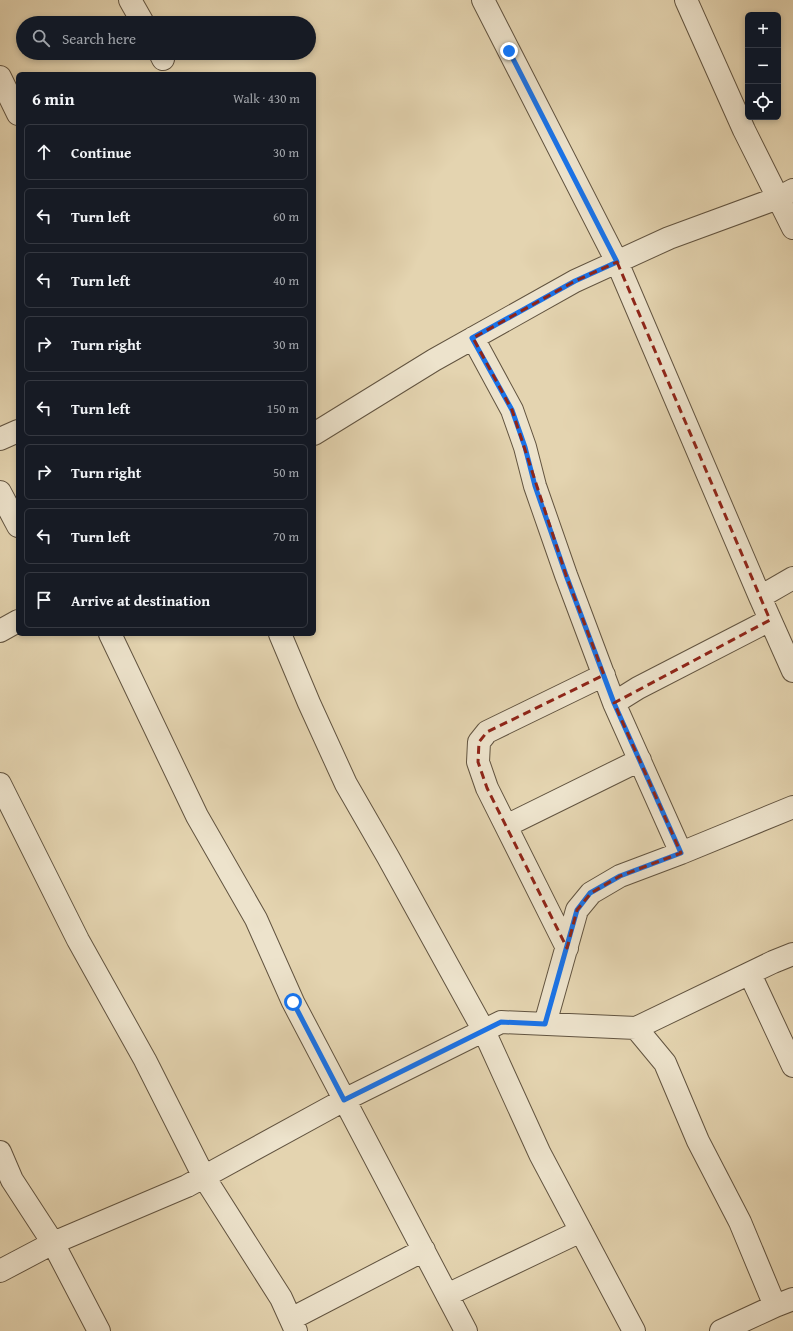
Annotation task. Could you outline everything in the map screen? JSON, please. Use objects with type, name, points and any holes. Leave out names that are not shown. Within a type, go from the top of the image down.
[{"type":"street","points":[[130,0],[139,16]]},
{"type":"street","points":[[483,0],[617,262],[793,671]]},
{"type":"street","points":[[686,0],[744,130],[785,194],[793,228]]},
{"type":"street","points":[[0,77],[16,110]]},
{"type":"street","points":[[316,433],[434,360],[575,281],[669,238],[785,194]]},
{"type":"street","points":[[472,338],[512,410],[525,447],[535,486],[566,575],[614,703],[681,853]]},
{"type":"street","points":[[0,439],[16,432]]},
{"type":"street","points":[[0,492],[16,522]]},
{"type":"street","points":[[760,597],[793,578]]},
{"type":"street","points":[[614,703],[638,688],[770,620]]},
{"type":"street","points":[[0,631],[16,622]]},
{"type":"street","points":[[111,636],[197,816],[256,919],[293,1002],[466,1331]]},
{"type":"street","points":[[281,636],[308,703],[346,784],[484,1031],[540,1154],[634,1331]]},
{"type":"street","points":[[567,948],[487,788],[478,762],[479,742],[487,732],[604,675]]},
{"type":"street","points":[[506,826],[640,760]]},
{"type":"street","points":[[0,784],[78,940],[145,1060],[204,1177],[281,1298],[294,1325],[424,1250]]},
{"type":"street","points":[[545,1024],[577,910],[590,893],[620,876],[681,853],[793,807]]},
{"type":"street","points":[[0,1270],[53,1243],[187,1186],[344,1100],[501,1022],[636,1028],[773,962],[793,954]]},
{"type":"street","points":[[750,974],[793,1066]]},
{"type":"street","points":[[636,1028],[665,1063],[698,1141],[784,1302],[721,1331]]},
{"type":"street","points":[[0,1152],[12,1180],[53,1243],[99,1331]]},
{"type":"street","points":[[447,1295],[581,1231]]},
{"type":"highlighted area","points":[[617,262],[770,620],[614,703],[681,853],[620,876],[591,893],[577,910],[567,948],[487,788],[478,762],[479,742],[487,732],[604,675],[566,575],[512,410],[473,338],[575,281]]},
{"type":"route","points":[[293,1002],[344,1100],[501,1022],[545,1024],[577,910],[590,893],[620,876],[681,853],[614,703],[566,575],[535,486],[525,447],[512,410],[472,338],[575,281],[617,262],[509,51]]}]
